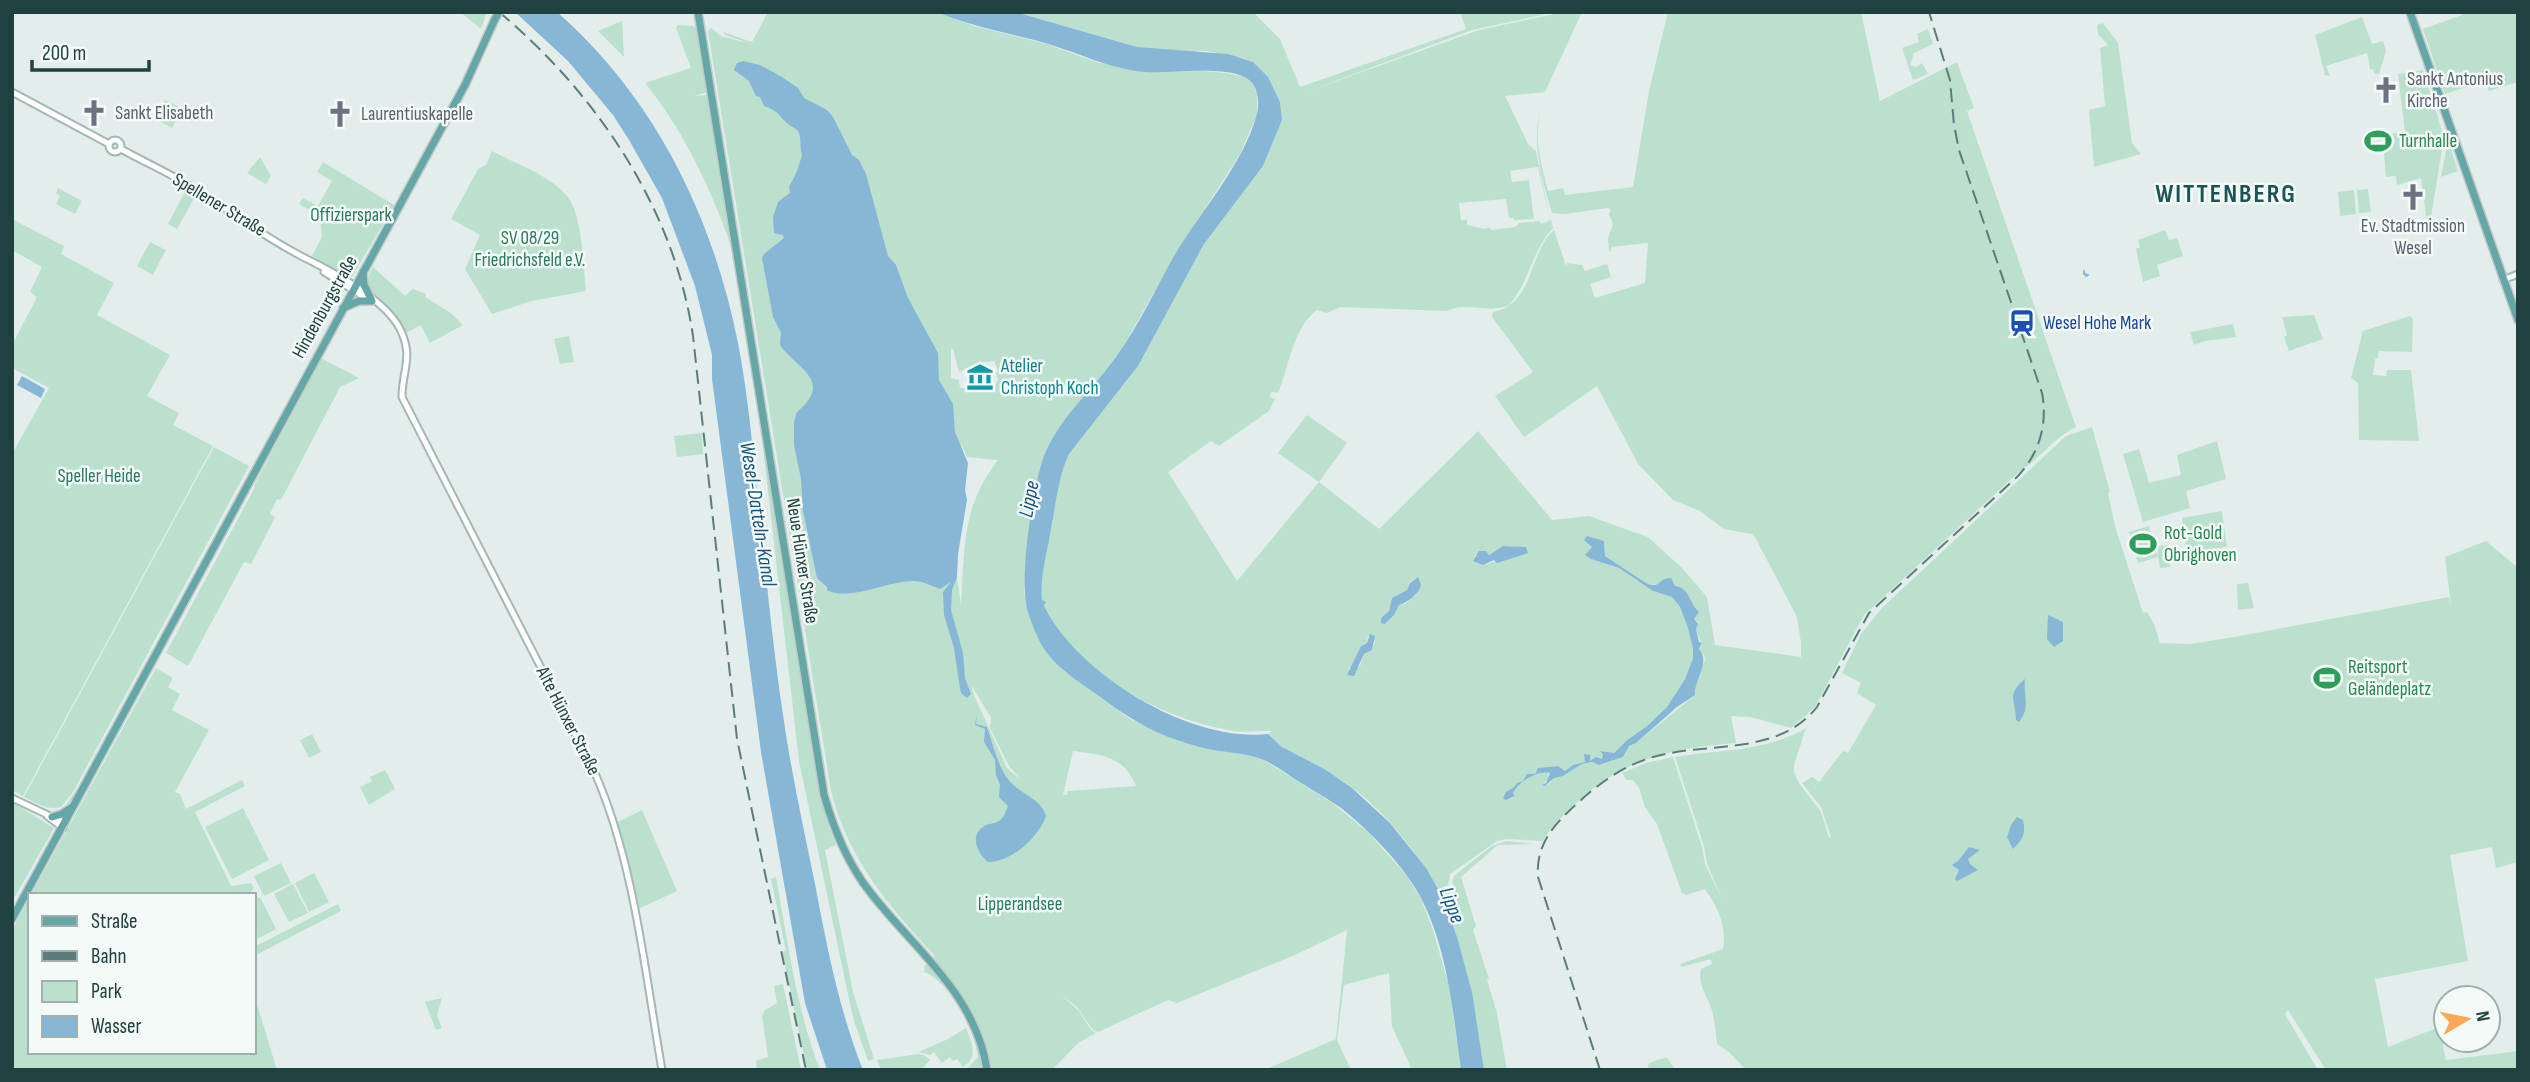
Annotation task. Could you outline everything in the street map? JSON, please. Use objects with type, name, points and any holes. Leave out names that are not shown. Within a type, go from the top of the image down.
[{"type":"main road","name":"Neue Hünxer Straße","points":[[698,12],[824,795],[840,842],[858,875],[963,1004],[979,1036],[987,1070]]},
{"type":"main road","points":[[2410,12],[2518,320]]},
{"type":"main road","name":"Hindenburgstraße","points":[[12,919],[155,662],[353,288],[465,85],[497,16]]},
{"type":"main road","points":[[342,309],[359,301],[372,301],[364,285],[363,271]]},
{"type":"main road","points":[[50,817],[62,814],[75,805]]},
{"type":"street","name":"Spellener Straße","points":[[12,92],[109,144],[117,140],[121,143],[121,149],[193,188],[353,288],[389,314],[406,344],[407,363],[402,397]]},
{"type":"street","points":[[2503,279],[2518,274]]},
{"type":"street","name":"Alte Hünxer Straße","points":[[402,397],[608,803],[627,873],[662,1070]]},
{"type":"street","points":[[12,798],[64,826]]},
{"type":"green space","points":[[460,12],[487,12],[481,29]]},
{"type":"green space","name":"Lipperandsee","points":[[768,12],[937,12],[974,26],[1047,44],[1096,62],[1146,72],[1226,73],[1245,77],[1253,84],[1257,94],[1257,115],[1240,154],[1176,254],[1120,352],[1047,448],[1030,525],[1024,591],[1026,606],[1036,635],[1047,653],[1064,671],[1130,719],[1180,741],[1219,751],[1245,753],[1265,761],[1331,802],[1368,832],[1407,876],[1421,899],[1449,986],[1461,1070],[1412,1070],[1392,1026],[1389,973],[1344,985],[1337,1040],[1351,1070],[1264,1070],[1336,1039],[1347,930],[1295,955],[1177,1003],[1168,1000],[1098,1032],[1092,1029],[1077,1007],[1061,995],[1079,1011],[1091,1030],[1096,1033],[1078,1043],[1052,1070],[992,1070],[984,1038],[970,1010],[934,955],[886,899],[859,860],[838,816],[831,791],[708,31],[711,28],[721,36],[751,44],[723,32],[752,42]],"holes":[[[951,349],[959,372],[983,362],[994,361],[998,371],[998,380],[994,386],[990,381],[978,388],[960,388],[959,380],[951,378]],[[961,444],[967,457],[998,460],[977,495],[971,512],[965,547],[961,605],[953,547]],[[972,686],[991,718],[990,728],[1009,766],[1021,780],[1007,768]],[[1073,751],[1111,759],[1125,768],[1136,786],[1068,791],[1067,795],[1063,795]]]},
{"type":"green space","points":[[1015,12],[1253,12],[1280,39],[1300,87],[1466,29],[1460,12],[1556,12],[1472,30],[1303,93],[1479,30],[1564,12],[1582,12],[1545,92],[1505,96],[1528,144],[1536,151],[1549,214],[1538,167],[1510,171],[1512,182],[1529,180],[1534,219],[1509,218],[1506,199],[1459,203],[1461,220],[1467,220],[1467,225],[1486,229],[1515,227],[1519,223],[1540,221],[1541,224],[1551,220],[1553,228],[1540,246],[1510,304],[1523,289],[1539,252],[1554,230],[1566,266],[1567,263],[1582,265],[1585,271],[1607,264],[1611,277],[1590,284],[1595,298],[1645,283],[1648,243],[1611,247],[1609,252],[1608,238],[1613,224],[1609,214],[1611,210],[1608,208],[1565,214],[1552,213],[1537,148],[1541,110],[1538,141],[1548,191],[1563,188],[1565,195],[1633,187],[1649,91],[1668,12],[1861,12],[1880,101],[1957,62],[1974,108],[1967,111],[2076,427],[2061,436],[2020,471],[1864,615],[1815,707],[1791,728],[1750,717],[1731,716],[1736,743],[1690,748],[1629,766],[1592,789],[1557,822],[1543,841],[1497,841],[1450,874],[1448,885],[1439,889],[1399,833],[1376,808],[1350,786],[1284,748],[1268,734],[1272,731],[1240,732],[1207,725],[1151,705],[1124,690],[1099,673],[1077,653],[1043,606],[1046,604],[1042,601],[1044,562],[1065,462],[1138,366],[1204,244],[1263,166],[1282,119],[1280,102],[1253,62],[1207,51],[1168,51],[1137,47]],"holes":[[[1508,305],[1493,312],[1492,317],[1533,372],[1495,396],[1524,437],[1597,386],[1638,464],[1673,500],[1700,511],[1724,529],[1752,534],[1756,539],[1797,617],[1801,657],[1715,645],[1707,597],[1682,568],[1648,537],[1589,516],[1552,520],[1478,431],[1379,529],[1319,482],[1237,581],[1168,472],[1211,441],[1219,446],[1269,411],[1275,399],[1269,397],[1272,392],[1278,393],[1297,337],[1309,317],[1317,310],[1327,313],[1341,307],[1447,311],[1462,307],[1494,308]],[[1591,537],[1604,542],[1605,556],[1646,583],[1670,584],[1685,592],[1693,607],[1694,619],[1698,623],[1696,629],[1702,645],[1699,649],[1705,660],[1696,680],[1695,695],[1629,746],[1623,757],[1599,765],[1592,762],[1582,764],[1565,775],[1554,778],[1548,785],[1544,783],[1548,779],[1549,771],[1535,774],[1538,768],[1558,766],[1565,771],[1588,758],[1590,761],[1602,759],[1604,756],[1600,752],[1614,753],[1667,707],[1685,679],[1693,658],[1687,625],[1680,607],[1672,597],[1653,591],[1619,568],[1586,555],[1592,547]],[[1503,546],[1526,547],[1521,554],[1483,565],[1474,556],[1486,551],[1489,555]],[[1416,578],[1416,595],[1405,604],[1399,605],[1386,624],[1381,618],[1389,611],[1392,598],[1407,590],[1410,582]],[[1368,636],[1375,641],[1372,650],[1364,654],[1360,666],[1347,671],[1361,646],[1367,643]],[[1523,781],[1513,793],[1515,796],[1509,800],[1517,783]]]},
{"type":"green space","points":[[2462,12],[2518,12],[2518,82],[2489,91],[2485,81],[2445,94],[2423,29],[2462,15]]},
{"type":"green space","points":[[2362,17],[2372,44],[2383,41],[2386,51],[2379,74],[2370,69],[2367,53],[2326,66],[2330,76],[2325,75],[2315,35]]},
{"type":"green space","points":[[622,21],[624,57],[598,31]]},
{"type":"green space","points":[[2103,23],[2118,43],[2132,143],[2141,154],[2094,167],[2089,110],[2105,106],[2100,48],[2108,45],[2098,34],[2097,25]]},
{"type":"green space","points":[[678,25],[694,26],[698,30],[708,92],[694,96],[707,95],[732,248],[685,141],[645,83],[691,68],[676,28]]},
{"type":"green space","points":[[1928,29],[1933,44],[1914,53],[1910,65],[1916,67],[1922,63],[1928,74],[1913,80],[1902,48],[1919,42],[1917,34]]},
{"type":"green space","points":[[2423,70],[2444,137],[2431,217],[2426,216],[2421,178],[2397,185],[2396,176],[2386,177],[2384,152],[2388,151],[2386,134],[2405,132],[2398,74]]},
{"type":"green space","points":[[165,100],[182,109],[172,128],[155,119]]},
{"type":"green space","points":[[2448,140],[2458,171],[2441,177]]},
{"type":"green space","name":"SV 08/29 Friedrichsfeld e.V.","points":[[492,151],[542,176],[567,196],[579,228],[586,291],[532,301],[492,314],[465,269],[480,235],[451,219],[478,169],[486,165]]},
{"type":"green space","points":[[260,157],[271,176],[266,184],[247,173]]},
{"type":"green space","name":"Offizierspark","points":[[323,162],[394,205],[352,277],[337,272],[312,256],[322,237],[320,216],[299,204],[303,198],[318,206],[332,181],[317,172]]},
{"type":"green space","points":[[58,188],[82,201],[75,214],[56,204],[60,196],[56,193]]},
{"type":"green space","points":[[2368,189],[2371,212],[2359,213],[2357,190]]},
{"type":"green space","points":[[186,190],[196,195],[177,229],[168,224]]},
{"type":"green space","points":[[2354,190],[2356,214],[2340,216],[2338,192]]},
{"type":"green space","name":"Speller Heide","points":[[12,219],[64,246],[61,254],[114,283],[97,315],[170,355],[147,396],[179,413],[173,425],[213,446],[23,796],[12,790],[12,454],[49,388],[12,368],[12,345],[37,297],[30,292],[42,267],[12,250]]},
{"type":"green space","points":[[2165,230],[2169,240],[2177,238],[2183,256],[2157,265],[2160,276],[2143,282],[2136,249],[2140,247],[2138,240]]},
{"type":"green space","points":[[150,242],[166,250],[153,275],[137,266]]},
{"type":"green space","points":[[373,267],[405,296],[413,289],[426,294],[425,297],[451,313],[463,325],[430,343],[421,325],[406,333],[368,284]]},
{"type":"green space","points":[[2314,315],[2323,339],[2289,351],[2282,317]]},
{"type":"green space","points":[[2410,316],[2413,319],[2412,352],[2379,351],[2373,375],[2386,376],[2387,370],[2411,370],[2419,441],[2359,440],[2358,383],[2351,378],[2363,331]]},
{"type":"green space","points":[[2233,324],[2236,337],[2194,345],[2190,332]]},
{"type":"green space","points":[[569,336],[574,362],[560,364],[554,339]]},
{"type":"green space","points":[[321,358],[359,378],[340,387],[281,500],[277,499],[270,514],[275,517],[251,564],[244,562],[188,666],[166,653]]},
{"type":"green space","points":[[1307,415],[1347,443],[1319,482],[1278,453]]},
{"type":"green space","points":[[2092,427],[2110,492],[2108,493],[2115,526],[2143,613],[2147,612],[2154,624],[2160,643],[2190,644],[2234,637],[2449,597],[2451,605],[2445,557],[2486,541],[2518,568],[2518,862],[2496,868],[2492,847],[2450,855],[2468,961],[2375,979],[2388,1047],[2432,1030],[2432,1054],[2445,1054],[2446,1060],[2518,1051],[2518,1070],[2326,1070],[2288,1010],[2285,1014],[2318,1070],[1746,1070],[1717,1044],[1713,1014],[1700,975],[1701,969],[1712,964],[1711,959],[1681,967],[1680,964],[1723,949],[1724,933],[1720,917],[1705,889],[1686,895],[1682,893],[1657,824],[1645,807],[1639,788],[1633,780],[1626,780],[1622,773],[1646,763],[1673,757],[1705,864],[1723,901],[1707,864],[1704,846],[1675,757],[1759,746],[1791,736],[1806,728],[1794,772],[1821,812],[1829,838],[1831,837],[1821,807],[1802,783],[1812,777],[1819,782],[1843,751],[1848,753],[1876,705],[1857,693],[1861,683],[1842,673],[1861,634],[1882,608],[2066,436]]},
{"type":"green space","points":[[761,430],[818,785],[836,845],[825,850],[853,992],[874,1059],[868,1061],[853,1018],[799,761]]},
{"type":"green space","points":[[702,433],[703,454],[677,457],[674,436]]},
{"type":"green space","points":[[2217,441],[2226,479],[2186,491],[2190,508],[2143,522],[2123,454],[2139,449],[2149,483],[2181,475],[2177,455]]},
{"type":"green space","points":[[214,447],[249,466],[73,792],[61,807],[56,808],[42,806],[24,797]]},
{"type":"green space","points":[[2222,511],[2227,547],[2187,553],[2182,518]]},
{"type":"green space","name":"Rot-Gold Obrighoven","points":[[2149,526],[2158,556],[2158,546],[2167,545],[2170,567],[2160,568],[2158,557],[2138,563],[2129,532]]},
{"type":"green space","points":[[2248,583],[2254,608],[2238,610],[2237,584]]},
{"type":"green space","points":[[148,659],[150,660],[77,794],[62,811],[77,789]]},
{"type":"green space","points":[[156,668],[173,678],[168,687],[180,694],[172,710],[209,730],[175,792],[180,794],[186,809],[242,780],[245,786],[195,812],[231,886],[251,883],[254,888],[250,893],[32,893]]},
{"type":"green space","points":[[312,734],[321,752],[309,758],[300,740]]},
{"type":"green space","points":[[385,770],[395,789],[369,805],[360,787],[372,781],[370,777]]},
{"type":"green space","points":[[12,802],[54,828],[12,902]]},
{"type":"green space","points":[[243,808],[269,860],[232,879],[205,827]]},
{"type":"green space","points":[[642,810],[677,891],[638,909],[618,822]]},
{"type":"green space","points":[[1506,841],[1536,844],[1498,845],[1461,877],[1476,926],[1473,930],[1489,979],[1487,980],[1497,1013],[1507,1070],[1484,1070],[1470,984],[1440,892],[1455,889],[1452,881],[1455,875],[1492,846]]},
{"type":"green space","points":[[281,863],[291,883],[264,896],[254,876]]},
{"type":"green space","points":[[314,873],[329,902],[309,912],[295,883]]},
{"type":"green space","points":[[776,877],[799,999],[820,1070],[807,1070],[782,952],[786,951],[771,879]]},
{"type":"green space","points":[[293,884],[308,913],[289,922],[274,894]]},
{"type":"green space","points":[[260,897],[276,929],[257,939],[256,937],[256,899]]},
{"type":"green space","points":[[28,901],[28,1054],[256,1054],[256,1001],[277,1070],[12,1070],[12,930]]},
{"type":"green space","points":[[338,904],[341,911],[256,955],[256,946]]},
{"type":"green space","points":[[925,965],[930,965],[946,983],[976,1034],[985,1070],[966,1070],[978,1057],[972,1033],[952,996],[934,977],[924,972]]},
{"type":"green space","points":[[783,984],[801,1070],[757,1070],[756,1061],[768,1057],[762,1016],[765,1010],[777,1003],[774,986]]},
{"type":"green space","points":[[442,998],[437,1015],[442,1028],[436,1030],[425,1002]]},
{"type":"green space","points":[[966,1028],[973,1054],[963,1067],[957,1059],[953,1061],[950,1057],[942,1063],[934,1052],[930,1055],[919,1052],[948,1039]]},
{"type":"green space","points":[[918,1054],[930,1060],[921,1070],[881,1070],[877,1060]]},
{"type":"green space","points":[[1667,1057],[1675,1070],[1647,1070],[1649,1063]]},
{"type":"water","name":"Wesel-Datteln-Kanal","points":[[515,12],[557,12],[592,46],[623,82],[651,121],[675,162],[713,250],[727,296],[743,370],[774,651],[792,772],[834,978],[863,1070],[827,1070],[805,1003],[761,752],[712,379],[712,355],[695,286],[662,198],[613,115],[568,61]]},
{"type":"water","points":[[937,12],[1015,12],[1137,47],[1228,54],[1253,62],[1268,77],[1280,102],[1282,120],[1263,166],[1204,244],[1138,366],[1069,454],[1058,491],[1043,573],[1042,600],[1046,602],[1044,606],[1060,632],[1083,656],[1110,679],[1140,699],[1172,716],[1205,728],[1238,734],[1268,734],[1282,747],[1326,770],[1352,788],[1390,823],[1426,868],[1440,892],[1457,937],[1472,992],[1484,1070],[1461,1070],[1452,1004],[1438,939],[1414,886],[1396,861],[1374,838],[1341,808],[1266,761],[1180,741],[1146,727],[1126,715],[1052,659],[1043,648],[1027,609],[1026,553],[1036,484],[1046,451],[1070,412],[1126,342],[1174,256],[1231,171],[1250,135],[1256,117],[1258,103],[1255,88],[1249,80],[1228,72],[1145,72],[1119,68],[1045,43],[977,26]]},
{"type":"water","points":[[743,61],[760,65],[782,77],[798,88],[804,98],[827,110],[833,117],[852,155],[859,160],[866,174],[888,256],[896,265],[908,298],[938,353],[939,380],[953,404],[955,432],[968,463],[965,490],[967,500],[951,610],[963,653],[965,678],[971,694],[967,698],[961,693],[954,648],[944,615],[943,592],[951,582],[940,589],[914,581],[846,594],[827,590],[817,578],[803,511],[801,479],[794,445],[797,412],[808,401],[813,384],[809,376],[780,345],[781,333],[773,317],[762,258],[784,238],[783,235],[774,233],[773,217],[778,202],[790,193],[789,186],[802,154],[800,136],[797,130],[778,114],[764,106],[749,81],[734,70],[737,63]]},
{"type":"water","points":[[22,376],[45,389],[41,398],[17,385]]},
{"type":"water","points":[[1587,536],[1604,541],[1605,556],[1646,583],[1656,585],[1671,578],[1675,586],[1687,593],[1699,612],[1694,619],[1698,624],[1696,629],[1699,642],[1702,643],[1699,649],[1703,665],[1695,695],[1629,746],[1623,757],[1599,765],[1592,762],[1582,764],[1563,776],[1554,778],[1545,786],[1542,785],[1546,783],[1550,773],[1529,777],[1513,793],[1515,796],[1506,800],[1503,798],[1506,792],[1523,781],[1527,774],[1535,774],[1538,768],[1558,766],[1565,771],[1573,765],[1585,762],[1584,754],[1590,755],[1590,761],[1596,757],[1602,759],[1600,751],[1614,753],[1667,707],[1685,679],[1693,658],[1687,625],[1680,607],[1672,597],[1653,591],[1619,568],[1585,555],[1592,547],[1584,540]]},
{"type":"water","points":[[1503,546],[1526,547],[1528,553],[1497,563],[1494,560],[1483,565],[1473,561],[1479,551],[1486,551],[1489,555]]},
{"type":"water","points":[[1418,577],[1421,585],[1418,592],[1399,605],[1385,624],[1381,623],[1381,618],[1389,611],[1392,598],[1407,590],[1410,583]]},
{"type":"water","points":[[2048,615],[2063,622],[2063,641],[2054,647],[2047,639]]},
{"type":"water","points":[[1370,634],[1375,636],[1372,650],[1364,654],[1354,676],[1347,675],[1361,646],[1367,643]]},
{"type":"water","points":[[2025,679],[2026,706],[2019,722],[2016,720],[2013,694]]},
{"type":"water","points":[[977,714],[976,724],[987,727],[1007,778],[1039,804],[1046,816],[1037,832],[1023,847],[1006,858],[988,862],[978,850],[976,835],[985,826],[1001,819],[1008,806],[999,797],[1000,785],[995,760],[984,742],[985,729],[975,725]]},
{"type":"water","points":[[2017,817],[2023,820],[2024,833],[2013,849],[2007,837]]},
{"type":"water","points":[[1969,847],[1980,850],[1968,859],[1978,870],[1957,881],[1955,879],[1959,870],[1952,865]]},
{"type":"waterway","points":[[2084,271],[2084,274],[2088,275],[2086,276]]},
{"type":"railway","points":[[499,12],[568,79],[625,156],[649,199],[668,243],[683,289],[693,336],[737,739],[806,1070]]},
{"type":"railway","points":[[1600,1070],[1538,877],[1541,850],[1549,834],[1568,812],[1597,787],[1618,772],[1641,761],[1674,752],[1762,741],[1801,723],[1817,707],[1869,613],[2017,477],[2031,459],[2040,438],[2044,416],[2042,393],[1959,150],[1950,80],[1929,12]]},
{"type":"place","name":"Sankt Antonius Kirche","points":[[2386,90]]},
{"type":"place","name":"Sankt Elisabeth","points":[[94,113]]},
{"type":"place","name":"Laurentiuskapelle","points":[[340,114]]},
{"type":"place","name":"Turnhalle","points":[[2378,141]]},
{"type":"place","name":"Ev. Stadtmission Wesel","points":[[2413,197]]},
{"type":"place","name":"Wesel Hohe Mark","points":[[2022,323]]},
{"type":"place","name":"Atelier Christoph Koch","points":[[980,377]]},
{"type":"place","name":"Rot-Gold Obrighoven","points":[[2143,544]]},
{"type":"place","name":"Reitsport Geländeplatz","points":[[2327,678]]},
{"type":"district","name":"WITTENBERG","points":[[2226,194]]},
{"type":"water label","name":"Lippe","points":[[1029,499]]},
{"type":"water label","name":"Lippe","points":[[1452,905]]}]
